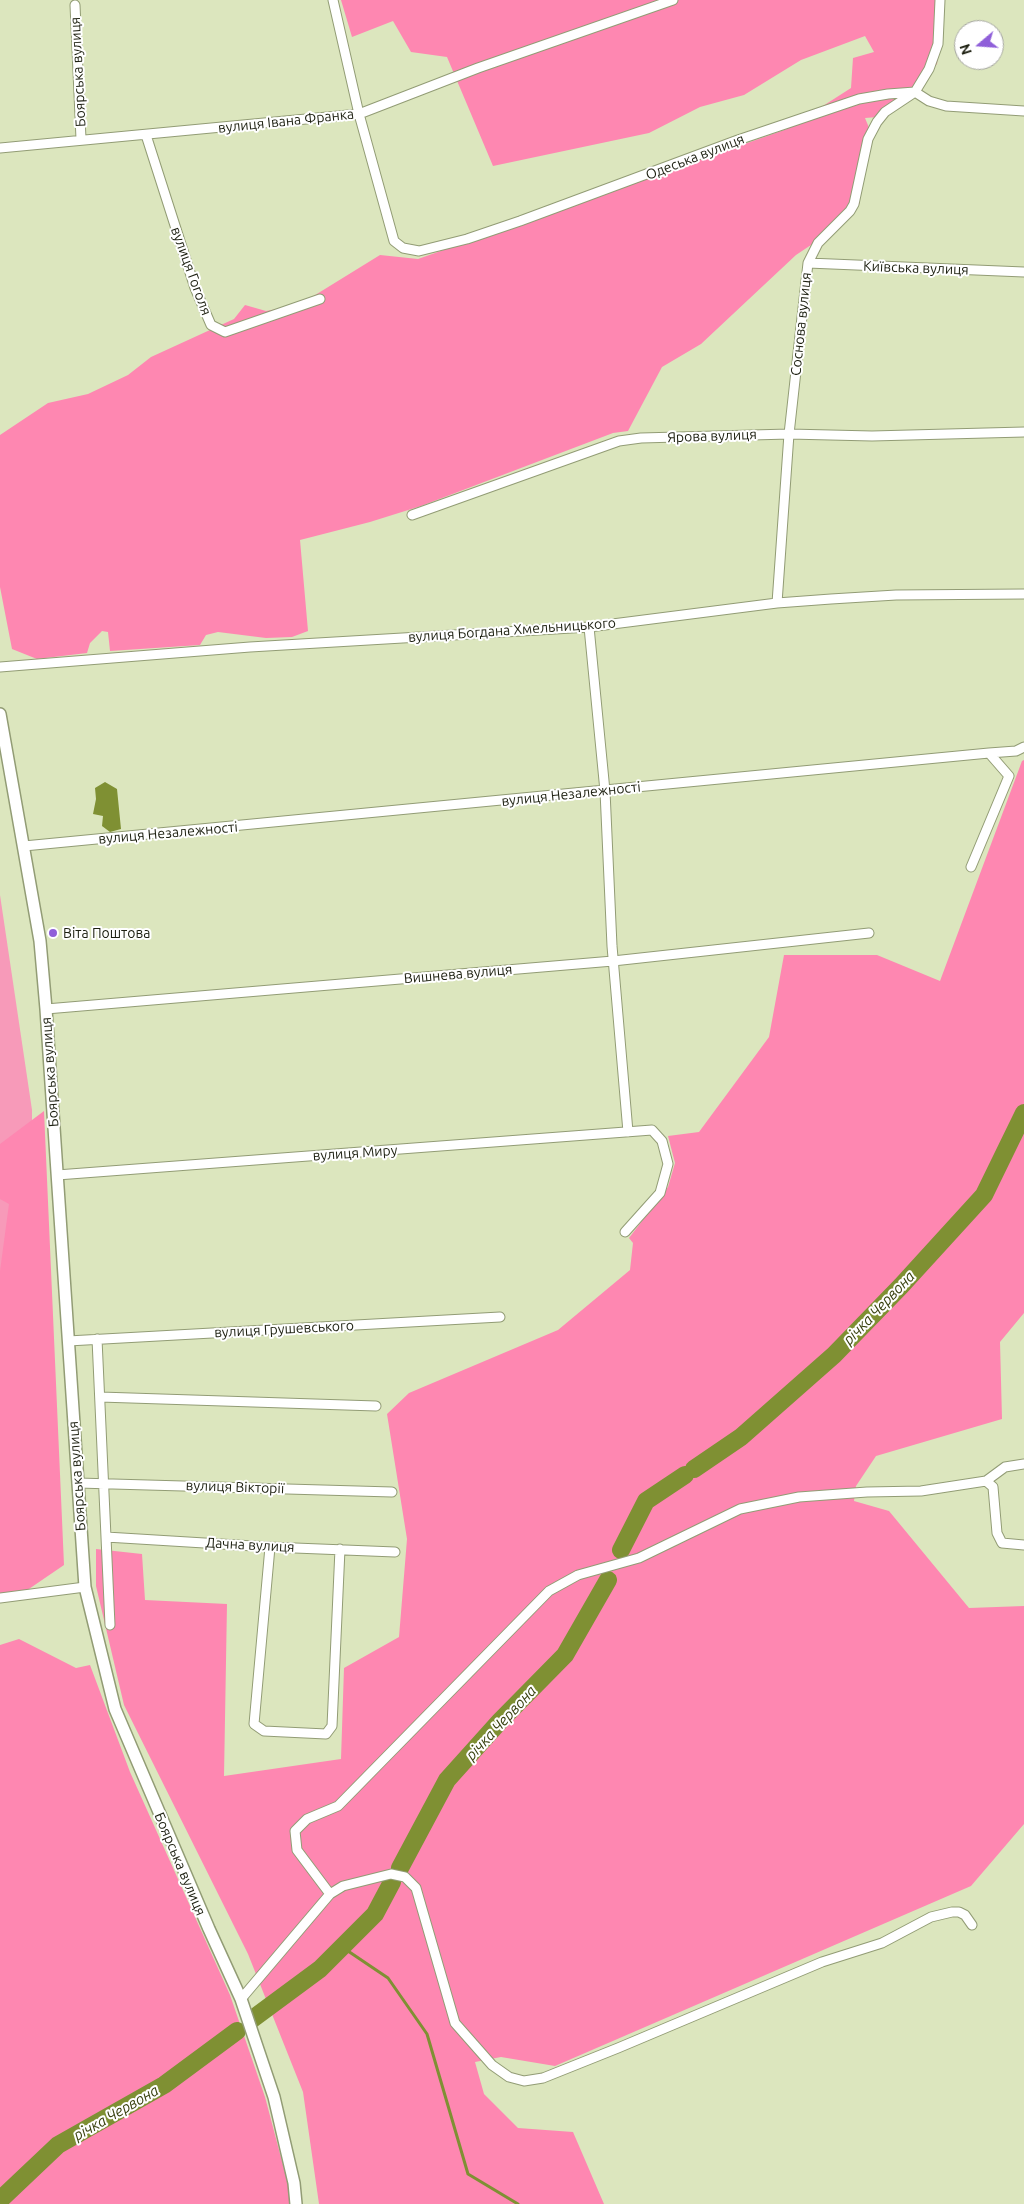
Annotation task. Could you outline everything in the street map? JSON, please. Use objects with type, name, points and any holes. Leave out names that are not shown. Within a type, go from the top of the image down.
[{"type":"street","points":[[333,0],[359,114]]},
{"type":"street","name":"вулиця Івана Франка","points":[[0,148],[359,114],[478,68],[673,0]]},
{"type":"street","name":"Соснова вулиця","points":[[777,603],[789,434],[808,263],[818,243],[850,211],[854,204],[868,139],[877,122],[885,112],[915,92],[929,69],[938,44],[940,0]]},
{"type":"street","name":"Боярська вулиця","points":[[75,4],[81,139]]},
{"type":"street","points":[[915,92],[929,101],[946,106],[1024,111]]},
{"type":"street","name":"Одеська вулиця","points":[[359,114],[394,241],[404,248],[419,251],[467,239],[520,221],[738,140],[859,99],[915,92]]},
{"type":"street","name":"вулиця Гоголя","points":[[146,135],[195,288],[211,325],[225,332],[320,299]]},
{"type":"street","name":"Київська вулиця","points":[[808,263],[1024,272]]},
{"type":"street","name":"Ярова вулиця","points":[[412,515],[619,441],[641,438],[789,434],[872,436],[1024,432]]},
{"type":"street","name":"вулиця Богдана Хмельницького","points":[[0,667],[250,647],[589,627],[777,603],[896,595],[1024,594]]},
{"type":"street","points":[[589,627],[604,791],[614,961],[628,1132]]},
{"type":"street","name":"Боярська вулиця","points":[[0,714],[40,941],[85,1587],[115,1709],[201,1912],[241,2000],[274,2097],[294,2183],[296,2204]]},
{"type":"street","points":[[989,753],[1016,751],[1024,747]]},
{"type":"street","points":[[971,866],[1009,776],[989,753]]},
{"type":"street","name":"вулиця Незалежності","points":[[24,846],[989,753]]},
{"type":"street","name":"Вишнева вулиця","points":[[46,1009],[614,961],[869,934]]},
{"type":"street","name":"вулиця Миру","points":[[57,1175],[652,1130],[662,1141],[668,1164],[660,1193],[625,1232]]},
{"type":"street","name":"вулиця Грушевського","points":[[68,1341],[500,1317]]},
{"type":"street","points":[[97,1339],[110,1625]]},
{"type":"street","points":[[100,1397],[376,1406]]},
{"type":"street","points":[[330,1894],[297,1850],[295,1831],[307,1819],[338,1806],[549,1591],[578,1575],[639,1558],[740,1509],[799,1497],[867,1492],[920,1491],[986,1481],[1005,1468],[1024,1464]]},
{"type":"street","points":[[986,1481],[993,1487],[997,1533],[1002,1543],[1024,1545]]},
{"type":"street","name":"вулиця Вікторії","points":[[78,1483],[392,1492]]},
{"type":"street","name":"Дачна вулиця","points":[[106,1537],[395,1552]]},
{"type":"street","points":[[270,1547],[254,1724],[264,1732],[326,1734],[332,1726],[340,1549]]},
{"type":"street","points":[[0,1598],[85,1587]]},
{"type":"street","points":[[241,2000],[330,1894],[344,1886],[391,1874],[404,1877],[416,1888],[454,2023],[492,2065],[509,2076],[524,2081],[543,2078],[814,1965],[882,1943],[932,1917],[959,1912],[965,1915],[972,1925]]},
{"type":"shaded area","points":[[341,0],[936,0],[943,16],[937,64],[918,85],[878,117],[865,118],[872,135],[859,192],[860,203],[841,225],[796,255],[701,344],[662,367],[628,431],[613,433],[421,506],[370,522],[300,540],[308,631],[292,637],[266,638],[218,632],[206,635],[200,645],[110,651],[108,632],[102,631],[90,643],[87,653],[37,659],[12,649],[0,587],[0,435],[48,403],[88,394],[128,375],[151,357],[234,319],[245,305],[266,311],[299,305],[380,255],[418,259],[787,129],[851,88],[853,58],[874,52],[865,36],[801,60],[744,95],[700,107],[649,133],[493,166],[447,57],[411,52],[393,21],[352,37]]},
{"type":"shaded area","points":[[1024,760],[1024,1313],[1000,1342],[1002,1419],[876,1456],[856,1486],[854,1501],[889,1511],[969,1608],[1024,1606],[1024,1824],[971,1886],[555,2066],[501,2057],[475,2062],[484,2094],[518,2128],[573,2132],[604,2204],[319,2204],[303,2092],[248,1954],[124,1705],[96,1586],[96,1549],[142,1554],[145,1600],[227,1604],[224,1776],[341,1759],[344,1668],[399,1637],[407,1539],[387,1414],[409,1393],[558,1330],[630,1270],[633,1243],[629,1238],[668,1187],[675,1163],[668,1136],[699,1132],[769,1037],[784,955],[877,955],[940,981],[1022,761]]},
{"type":"shaded area","points":[[105,782],[117,789],[121,829],[110,832],[102,826],[103,816],[93,814],[96,799],[95,788]]},
{"type":"shaded area","points":[[0,895],[32,1110],[32,1559],[0,1593]]},
{"type":"shaded area","points":[[44,1111],[64,1565],[23,1593],[0,1597],[0,1271],[9,1204],[0,1199],[0,1144]]},
{"type":"shaded area","points":[[19,1639],[76,1668],[90,1665],[130,1772],[230,1995],[265,2097],[288,2184],[291,2204],[0,2204],[0,1645]]},
{"type":"waterway","name":"річка Червона","points":[[694,1469],[741,1437],[834,1355],[901,1286],[984,1195],[1024,1113]]},
{"type":"waterway","points":[[621,1550],[646,1501],[685,1475]]},
{"type":"waterway","name":"річка Червона","points":[[400,1868],[447,1780],[500,1721],[565,1655],[608,1580]]},
{"type":"waterway","points":[[251,2020],[320,1969],[375,1914],[392,1882]]},
{"type":"waterway","points":[[342,1947],[388,1978],[427,2034],[468,2174],[518,2204]]},
{"type":"waterway","name":"річка Червона","points":[[0,2200],[58,2145],[164,2085],[237,2031]]},
{"type":"place","name":"Віта Поштова","points":[[53,933]]}]
